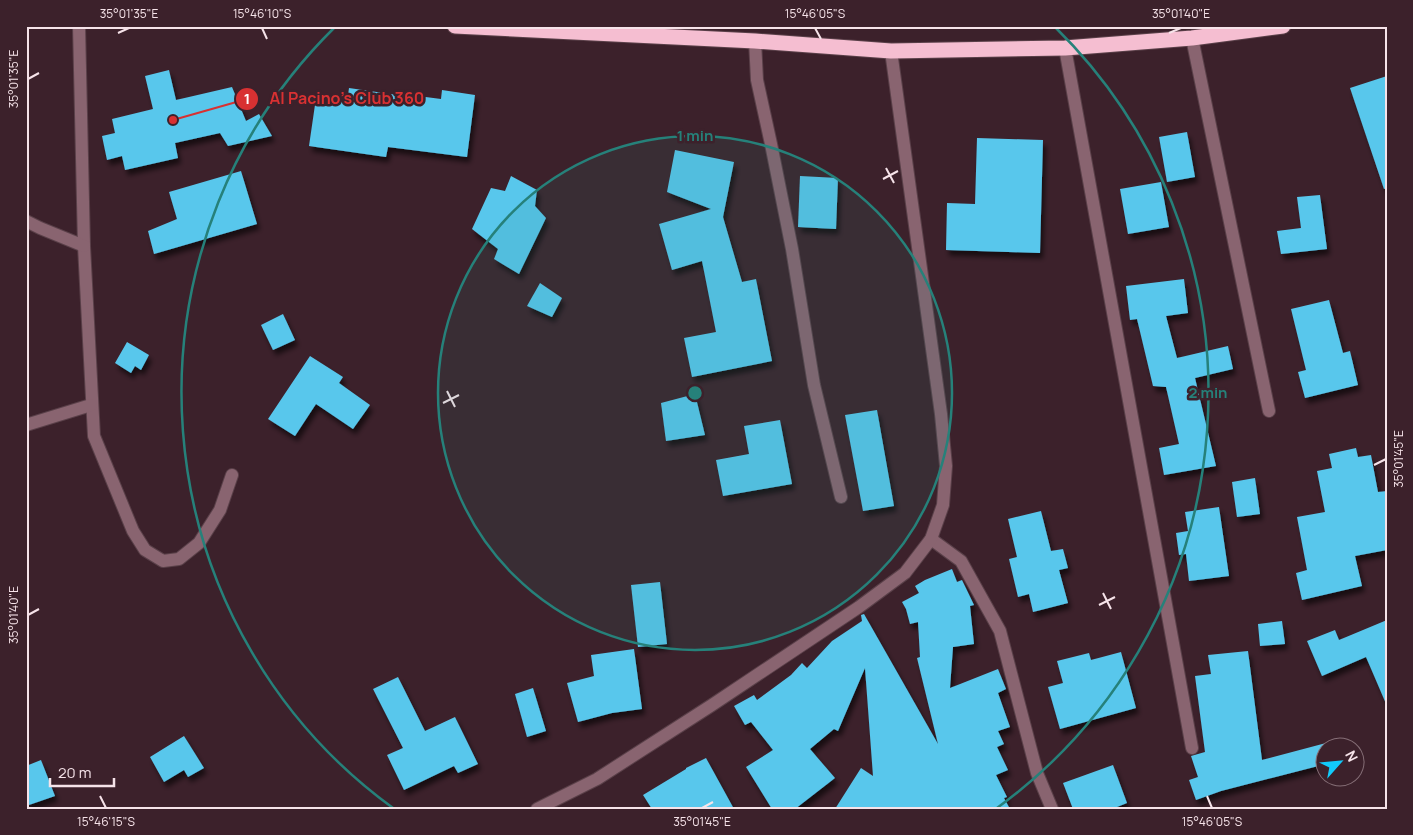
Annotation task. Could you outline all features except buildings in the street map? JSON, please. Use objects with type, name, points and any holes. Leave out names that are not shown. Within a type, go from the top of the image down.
[{"type":"highway","points":[[455,26],[891,51],[1065,48],[1192,38],[1283,26]]},
{"type":"street","points":[[79,26],[84,246],[94,436],[133,531],[145,550],[163,561],[179,559],[199,543],[220,510],[232,475]]},
{"type":"street","points":[[1192,38],[1269,411]]},
{"type":"street","points":[[755,42],[757,80],[790,239],[814,385],[841,497]]},
{"type":"street","points":[[1065,48],[1192,748]]},
{"type":"street","points":[[537,809],[597,778],[858,607],[905,573],[930,539],[944,504],[946,466],[940,404],[891,51]]},
{"type":"street","points":[[26,221],[84,246]]},
{"type":"street","points":[[26,425],[91,405]]},
{"type":"street","points":[[930,539],[961,561],[1000,631],[1038,773],[1052,809]]},
{"type":"place","name":"Al Pacino's Club 360","points":[[173,120]]}]
